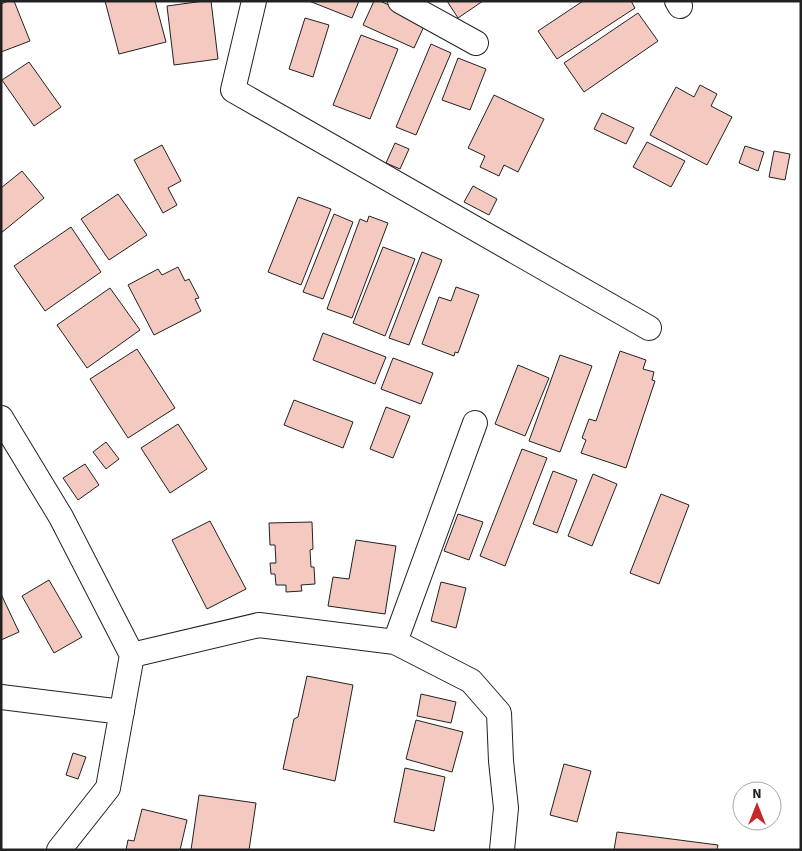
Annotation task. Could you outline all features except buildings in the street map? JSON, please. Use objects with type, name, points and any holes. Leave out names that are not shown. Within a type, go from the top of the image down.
[{"type":"street","points":[[254,1],[233,90],[649,328]]},
{"type":"street","points":[[400,1],[476,43]]},
{"type":"street","points":[[1,418],[61,517],[132,655],[108,788],[59,850]]},
{"type":"street","points":[[395,642],[475,423]]},
{"type":"street","points":[[132,655],[259,624],[395,642],[471,681],[499,713],[501,761],[506,808],[502,850]]},
{"type":"street","points":[[1,697],[122,712]]}]
